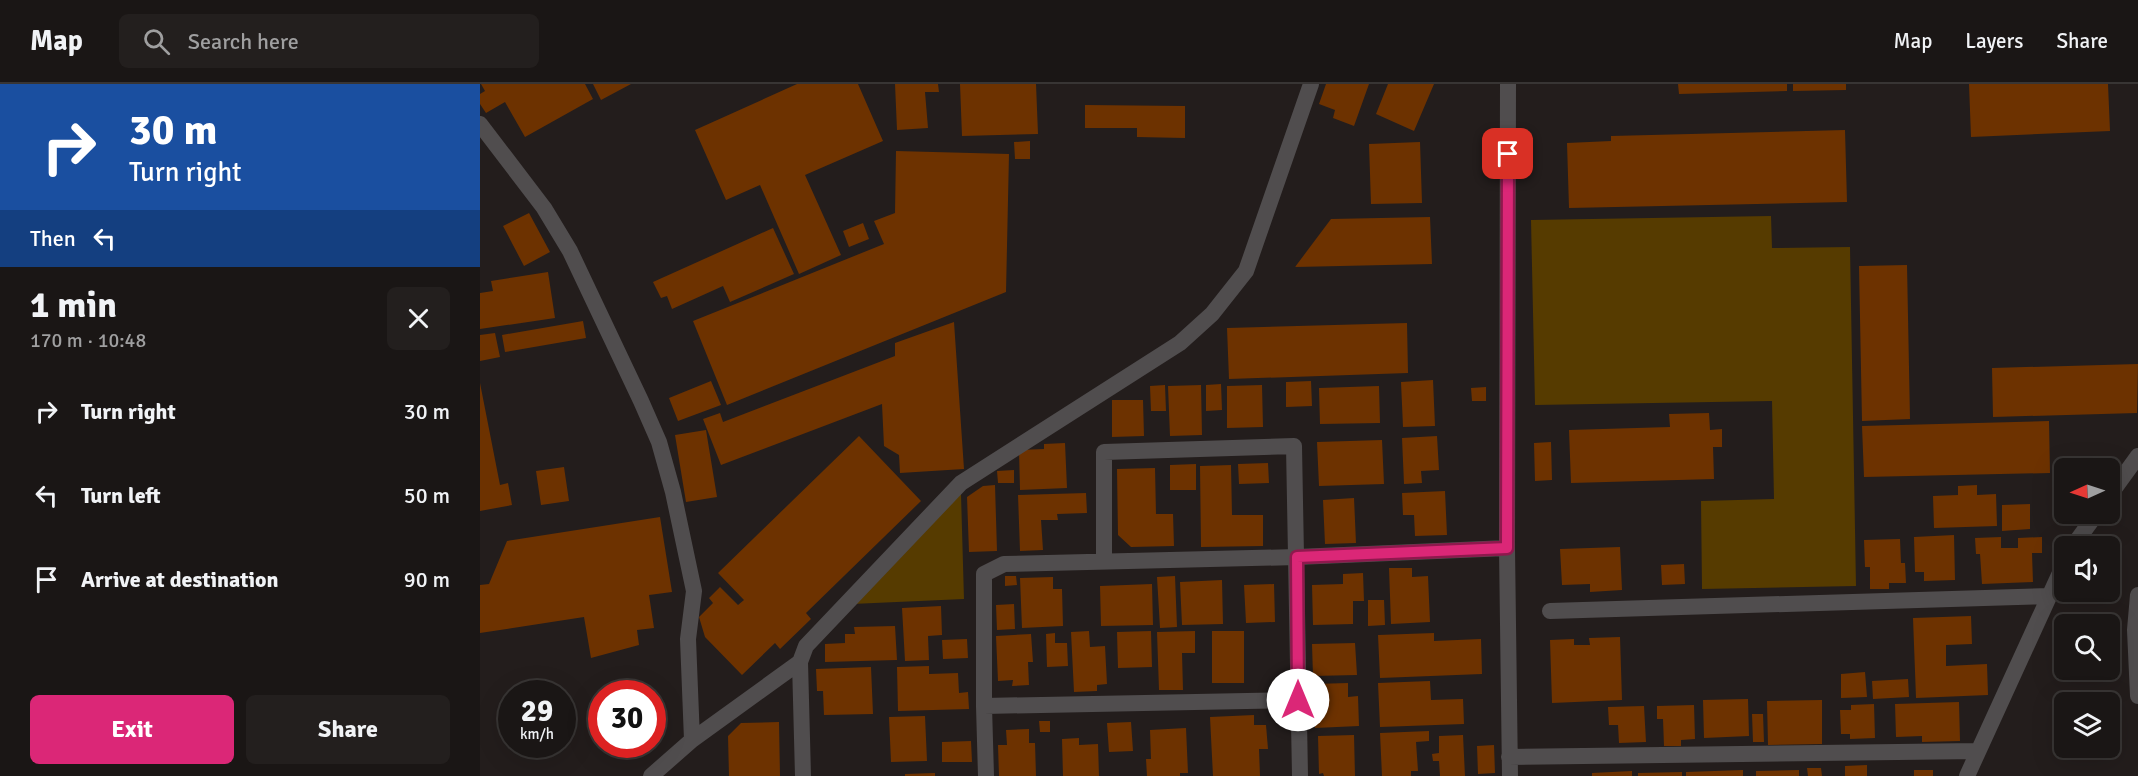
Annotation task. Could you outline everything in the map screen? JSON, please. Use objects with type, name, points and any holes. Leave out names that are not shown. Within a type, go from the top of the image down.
[{"type":"street","points":[[803,776],[800,662],[806,646],[961,483],[1180,343],[1212,314],[1246,271],[1311,84]]},
{"type":"street","points":[[1508,84],[1507,548],[1510,776]]},
{"type":"street","points":[[480,124],[544,208],[570,251],[659,442],[673,492],[694,591],[688,639],[692,740]]},
{"type":"street","points":[[1104,560],[1104,452],[1294,446],[1300,776]]},
{"type":"street","points":[[2120,481],[2138,456]]},
{"type":"street","points":[[986,776],[984,574],[1004,564],[1297,557],[1507,548]]},
{"type":"street","points":[[1967,776],[2054,585]]},
{"type":"street","points":[[2138,595],[2135,630],[2138,696]]},
{"type":"street","points":[[1551,611],[2049,596]]},
{"type":"street","points":[[651,776],[692,740],[800,662]]},
{"type":"street","points":[[984,706],[1298,700]]},
{"type":"street","points":[[1509,758],[1977,751]]},
{"type":"shaded area","points":[[1771,216],[1772,248],[1850,247],[1856,586],[1702,589],[1701,501],[1774,499],[1772,401],[1535,405],[1531,220]]},
{"type":"shaded area","points":[[961,494],[964,599],[852,604]]},
{"type":"building","points":[[481,84],[585,84],[593,99],[525,137],[505,102],[486,113],[480,104],[480,94],[485,91]]},
{"type":"building","points":[[593,84],[631,84],[601,100]]},
{"type":"building","points":[[797,84],[858,84],[883,141],[805,175],[841,255],[799,274],[760,185],[726,200],[695,130]]},
{"type":"building","points":[[895,84],[938,84],[939,92],[925,92],[928,128],[897,130]]},
{"type":"building","points":[[960,84],[1036,84],[1038,134],[962,136]]},
{"type":"building","points":[[1326,84],[1369,84],[1354,126],[1333,118],[1335,110],[1319,104]]},
{"type":"building","points":[[1388,84],[1434,84],[1414,131],[1376,114]]},
{"type":"building","points":[[1678,84],[1787,84],[1787,91],[1679,94]]},
{"type":"building","points":[[1793,84],[1846,84],[1846,90],[1793,91]]},
{"type":"building","points":[[1969,84],[2108,84],[2110,131],[1971,137]]},
{"type":"building","points":[[1085,105],[1185,106],[1185,138],[1137,137],[1137,128],[1085,128]]},
{"type":"building","points":[[1845,130],[1847,202],[1569,208],[1567,143],[1611,141],[1611,136]]},
{"type":"building","points":[[1030,141],[1030,159],[1015,159],[1014,142]]},
{"type":"building","points":[[1420,142],[1422,203],[1371,204],[1369,144]]},
{"type":"building","points":[[896,151],[1009,154],[1006,292],[727,405],[693,321],[884,244],[874,221],[895,213]]},
{"type":"building","points":[[529,213],[550,252],[524,266],[503,226]]},
{"type":"building","points":[[1430,217],[1432,264],[1295,267],[1331,219]]},
{"type":"building","points":[[863,223],[869,239],[849,247],[843,231]]},
{"type":"building","points":[[773,228],[794,274],[730,302],[723,286],[672,309],[667,296],[661,298],[653,282]]},
{"type":"building","points":[[1907,265],[1910,419],[1862,421],[1859,266]]},
{"type":"building","points":[[548,272],[555,318],[480,329],[480,293],[493,291],[491,281]]},
{"type":"building","points":[[583,321],[586,338],[505,352],[502,335]]},
{"type":"building","points":[[954,322],[964,469],[900,473],[899,455],[884,446],[882,404],[721,465],[703,419],[720,413],[723,422],[895,356],[895,343]]},
{"type":"building","points":[[1407,323],[1408,373],[1229,379],[1227,328]]},
{"type":"building","points":[[495,333],[500,357],[480,361],[480,335]]},
{"type":"building","points":[[2138,364],[2137,413],[1993,417],[1992,368]]},
{"type":"building","points":[[1433,380],[1435,426],[1403,427],[1401,382]]},
{"type":"building","points":[[711,381],[721,405],[678,421],[669,398]]},
{"type":"building","points":[[1311,381],[1312,406],[1286,407],[1286,382]]},
{"type":"building","points":[[480,383],[500,485],[508,483],[512,505],[480,511]]},
{"type":"building","points":[[1221,384],[1222,410],[1206,411],[1206,385]]},
{"type":"building","points":[[1165,385],[1166,411],[1151,411],[1150,386]]},
{"type":"building","points":[[1201,385],[1202,435],[1170,436],[1168,386]]},
{"type":"building","points":[[1262,385],[1263,427],[1227,428],[1227,386]]},
{"type":"building","points":[[1379,386],[1380,423],[1320,424],[1319,388]]},
{"type":"building","points":[[1486,387],[1486,401],[1472,401],[1471,388]]},
{"type":"building","points":[[1112,400],[1143,400],[1144,436],[1112,437]]},
{"type":"building","points":[[1709,413],[1710,430],[1722,429],[1722,447],[1713,447],[1714,479],[1571,483],[1569,430],[1670,427],[1669,414]]},
{"type":"building","points":[[2049,421],[2050,473],[1864,477],[1862,426]]},
{"type":"building","points":[[706,430],[717,497],[686,502],[675,435]]},
{"type":"building","points":[[859,436],[921,501],[806,613],[811,619],[780,649],[775,643],[742,675],[705,637],[699,617],[713,603],[709,598],[720,587],[738,605],[744,600],[718,573]]},
{"type":"building","points":[[1437,436],[1439,470],[1421,471],[1422,483],[1404,484],[1402,438]]},
{"type":"building","points":[[1382,440],[1384,484],[1319,486],[1317,442]]},
{"type":"building","points":[[1551,442],[1552,480],[1535,481],[1534,443]]},
{"type":"building","points":[[1065,443],[1067,488],[1020,490],[1019,450],[1044,449],[1044,444]]},
{"type":"building","points":[[1268,463],[1269,483],[1239,484],[1238,464]]},
{"type":"building","points":[[1196,464],[1196,490],[1170,490],[1170,465]]},
{"type":"building","points":[[1231,465],[1232,515],[1263,515],[1263,546],[1201,547],[1200,466]]},
{"type":"building","points":[[564,467],[569,501],[541,505],[536,471]]},
{"type":"building","points":[[1155,468],[1156,514],[1173,514],[1174,546],[1131,547],[1118,535],[1117,469]]},
{"type":"building","points":[[1014,470],[1014,483],[998,483],[997,471]]},
{"type":"building","points":[[995,485],[997,551],[969,552],[967,497],[983,486]]},
{"type":"building","points":[[1977,485],[1977,495],[1996,494],[1997,526],[1934,528],[1933,496],[1958,495],[1958,486]]},
{"type":"building","points":[[1445,491],[1447,535],[1415,536],[1414,515],[1403,515],[1402,493]]},
{"type":"building","points":[[1086,493],[1087,513],[1057,514],[1058,520],[1041,520],[1043,550],[1020,551],[1018,495]]},
{"type":"building","points":[[1354,498],[1356,543],[1325,544],[1323,500]]},
{"type":"building","points":[[2030,504],[2030,529],[2002,531],[2002,505]]},
{"type":"building","points":[[660,517],[672,592],[649,595],[654,628],[637,630],[639,645],[591,658],[584,617],[480,633],[480,585],[489,584],[507,541]]},
{"type":"building","points":[[1954,535],[1955,580],[1924,581],[1924,572],[1915,572],[1914,537]]},
{"type":"building","points":[[2001,537],[2001,548],[2018,548],[2018,538],[2042,537],[2042,553],[2032,553],[2033,582],[1982,584],[1980,554],[1976,554],[1975,538]]},
{"type":"building","points":[[1900,539],[1901,563],[1905,563],[1906,583],[1889,583],[1889,589],[1870,589],[1870,567],[1865,567],[1864,540]]},
{"type":"building","points":[[1620,547],[1622,590],[1590,592],[1590,584],[1562,585],[1560,549]]},
{"type":"building","points":[[1684,564],[1685,584],[1662,585],[1661,565]]},
{"type":"building","points":[[1389,568],[1412,568],[1412,577],[1428,576],[1430,622],[1391,624]]},
{"type":"building","points":[[1363,573],[1364,601],[1353,601],[1353,624],[1313,625],[1312,585],[1343,584],[1343,574]]},
{"type":"building","points":[[1005,576],[1016,576],[1017,585],[1005,586]]},
{"type":"building","points":[[1175,576],[1177,627],[1160,628],[1157,577]]},
{"type":"building","points":[[1053,577],[1053,589],[1062,589],[1063,626],[1022,628],[1020,578]]},
{"type":"building","points":[[1222,580],[1223,624],[1182,625],[1180,582]]},
{"type":"building","points":[[1152,584],[1153,625],[1101,626],[1100,586]]},
{"type":"building","points":[[1274,584],[1275,622],[1246,623],[1244,585]]},
{"type":"building","points":[[1368,600],[1384,600],[1385,625],[1368,626]]},
{"type":"building","points":[[1014,604],[1015,629],[997,630],[996,605]]},
{"type":"building","points":[[941,606],[942,635],[928,636],[929,660],[905,661],[902,608]]},
{"type":"building","points":[[1971,616],[1972,644],[1946,645],[1946,666],[1987,664],[1988,695],[1916,698],[1913,618]]},
{"type":"building","points":[[895,626],[897,660],[825,662],[825,644],[845,643],[845,634],[855,634],[854,627]]},
{"type":"building","points":[[1089,631],[1090,647],[1105,646],[1107,684],[1097,685],[1097,691],[1074,692],[1071,632]]},
{"type":"building","points":[[1151,631],[1152,667],[1118,668],[1117,632]]},
{"type":"building","points":[[1195,631],[1195,653],[1182,653],[1183,690],[1159,690],[1157,632]]},
{"type":"building","points":[[1212,631],[1244,631],[1244,683],[1212,683]]},
{"type":"building","points":[[1055,633],[1055,643],[1067,643],[1068,666],[1047,667],[1046,634]]},
{"type":"building","points":[[1434,633],[1434,641],[1481,639],[1482,674],[1380,678],[1378,635]]},
{"type":"building","points":[[1031,634],[1033,662],[1028,662],[1029,685],[1012,686],[1013,680],[998,681],[996,636]]},
{"type":"building","points":[[1620,637],[1622,700],[1552,703],[1550,640],[1574,639],[1574,645],[1590,645],[1589,638]]},
{"type":"building","points":[[967,639],[968,658],[943,659],[942,640]]},
{"type":"building","points":[[1355,643],[1357,675],[1313,676],[1312,644]]},
{"type":"building","points":[[929,666],[929,674],[958,673],[959,693],[968,692],[969,709],[898,711],[897,667]]},
{"type":"building","points":[[871,667],[873,714],[824,715],[823,691],[817,691],[816,669]]},
{"type":"building","points":[[1865,672],[1867,697],[1841,698],[1841,674]]},
{"type":"building","points":[[1908,679],[1909,697],[1873,699],[1872,681]]},
{"type":"building","points":[[1430,681],[1431,700],[1463,699],[1464,724],[1380,727],[1378,683]]},
{"type":"building","points":[[1348,683],[1348,697],[1358,696],[1359,726],[1315,728],[1314,684]]},
{"type":"building","points":[[1748,699],[1749,736],[1704,738],[1703,700]]},
{"type":"building","points":[[1822,700],[1822,744],[1768,745],[1767,701]]},
{"type":"building","points":[[1959,702],[1960,741],[1922,742],[1922,736],[1896,737],[1895,704]]},
{"type":"building","points":[[1874,704],[1875,738],[1850,739],[1850,734],[1841,734],[1840,710],[1851,710],[1851,705]]},
{"type":"building","points":[[1694,705],[1695,739],[1681,740],[1681,746],[1664,746],[1663,719],[1657,719],[1657,706]]},
{"type":"building","points":[[1644,706],[1646,742],[1619,743],[1618,725],[1609,725],[1608,707]]},
{"type":"building","points":[[1752,714],[1763,714],[1764,742],[1753,742]]},
{"type":"building","points":[[1254,715],[1254,725],[1266,725],[1268,749],[1259,749],[1260,776],[1213,776],[1210,717]]},
{"type":"building","points":[[925,716],[927,761],[891,762],[889,717]]},
{"type":"building","points":[[1039,721],[1050,721],[1050,732],[1040,732]]},
{"type":"building","points":[[779,722],[780,776],[729,776],[728,736],[741,723]]},
{"type":"building","points":[[1131,722],[1133,751],[1109,752],[1107,723]]},
{"type":"building","points":[[1186,728],[1188,773],[1180,773],[1180,776],[1147,776],[1146,759],[1151,759],[1150,730]]},
{"type":"building","points":[[1029,729],[1029,743],[1035,743],[1036,776],[999,776],[998,745],[1007,745],[1006,730]]},
{"type":"building","points":[[1429,731],[1429,741],[1416,742],[1418,771],[1411,771],[1411,776],[1382,776],[1380,733]]},
{"type":"building","points":[[1354,735],[1355,776],[1319,774],[1318,736]]},
{"type":"building","points":[[1463,735],[1465,776],[1440,776],[1439,761],[1433,761],[1432,754],[1439,753],[1439,736]]},
{"type":"building","points":[[1079,738],[1079,745],[1098,744],[1099,776],[1063,776],[1062,739]]},
{"type":"building","points":[[971,741],[972,762],[942,762],[942,742]]},
{"type":"building","points":[[1494,745],[1495,773],[1478,774],[1477,746]]},
{"type":"building","points":[[1867,765],[1867,776],[1845,776],[1845,766]]},
{"type":"building","points":[[1807,768],[1821,768],[1822,776],[1808,776]]},
{"type":"building","points":[[1743,770],[1743,776],[1686,776],[1686,772]]},
{"type":"building","points":[[1799,770],[1799,776],[1756,776],[1756,771]]},
{"type":"building","points":[[1914,770],[1933,770],[1933,776],[1914,776]]},
{"type":"building","points":[[1632,771],[1632,776],[1592,776],[1592,773]]},
{"type":"building","points":[[1682,772],[1682,776],[1638,776],[1638,773]]},
{"type":"building","points":[[935,773],[935,776],[905,776],[905,774]]},
{"type":"route","points":[[1298,700],[1297,557],[1507,548],[1508,154]]}]
